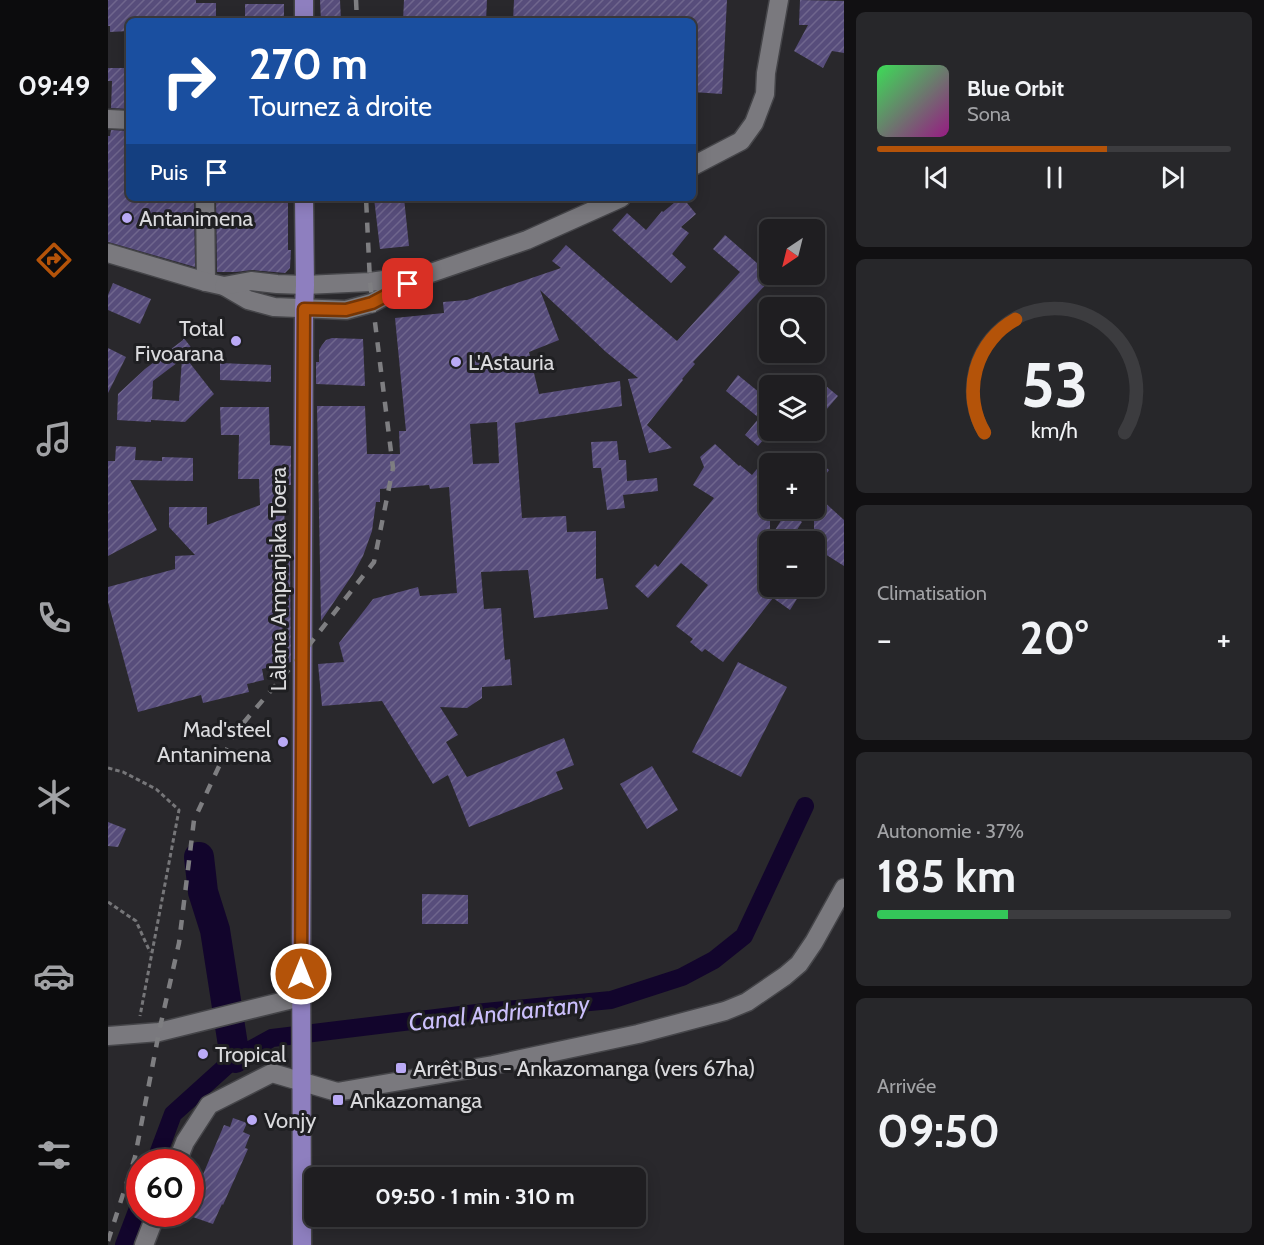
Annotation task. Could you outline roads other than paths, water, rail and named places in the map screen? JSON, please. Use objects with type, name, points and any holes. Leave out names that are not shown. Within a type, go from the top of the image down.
[{"type":"main road","points":[[304,0],[304,18]]},
{"type":"main road","name":"Làlana Ampanjaka Toera","points":[[301,1080],[304,201]]},
{"type":"main road","points":[[301,1080],[302,1245]]},
{"type":"street","points":[[696,164],[741,141],[754,123],[765,94],[766,73],[778,0]]},
{"type":"street","points":[[108,119],[126,120]]},
{"type":"street","points":[[205,201],[206,282]]},
{"type":"street","points":[[224,286],[251,281],[305,285],[370,282],[425,274],[527,240],[614,201]]},
{"type":"street","points":[[108,253],[224,286],[248,300],[274,307],[304,309],[346,310],[372,303],[425,274]]},
{"type":"street","points":[[182,1149],[209,1105],[272,1073],[337,1092],[493,1065],[638,1034],[725,1011],[747,1002],[799,964],[844,888]]},
{"type":"street","points":[[108,1036],[159,1032],[301,997]]},
{"type":"street","points":[[144,1245],[151,1227]]},
{"type":"waterway","name":"Canal Andriantany","points":[[160,1149],[173,1114],[235,1058],[272,1038],[485,1012],[611,1000],[682,977],[714,960],[744,936],[805,806]]},
{"type":"waterway","points":[[199,857],[203,892],[215,930],[235,1058]]},
{"type":"waterway","name":"Canal Andriantany","points":[[124,1245],[131,1227]]},
{"type":"railway","points":[[356,0],[357,18]]},
{"type":"railway","points":[[108,1241],[135,1157],[179,943],[194,820],[234,734],[302,654],[374,562],[393,468],[370,282],[366,201]]},
{"type":"place","name":"Antanimena","points":[[127,218]]},
{"type":"place","name":"Total Fivoarana","points":[[236,341]]},
{"type":"place","name":"L'Astauria","points":[[456,362]]},
{"type":"place","name":"Mad'steel Antanimena","points":[[283,742]]},
{"type":"place","name":"Tropical","points":[[203,1054]]},
{"type":"place","name":"Arrêt Bus - Ankazomanga (vers 67ha)","points":[[401,1068]]},
{"type":"place","name":"Ankazomanga","points":[[338,1100]]},
{"type":"place","name":"Vonjy","points":[[252,1120]]}]
